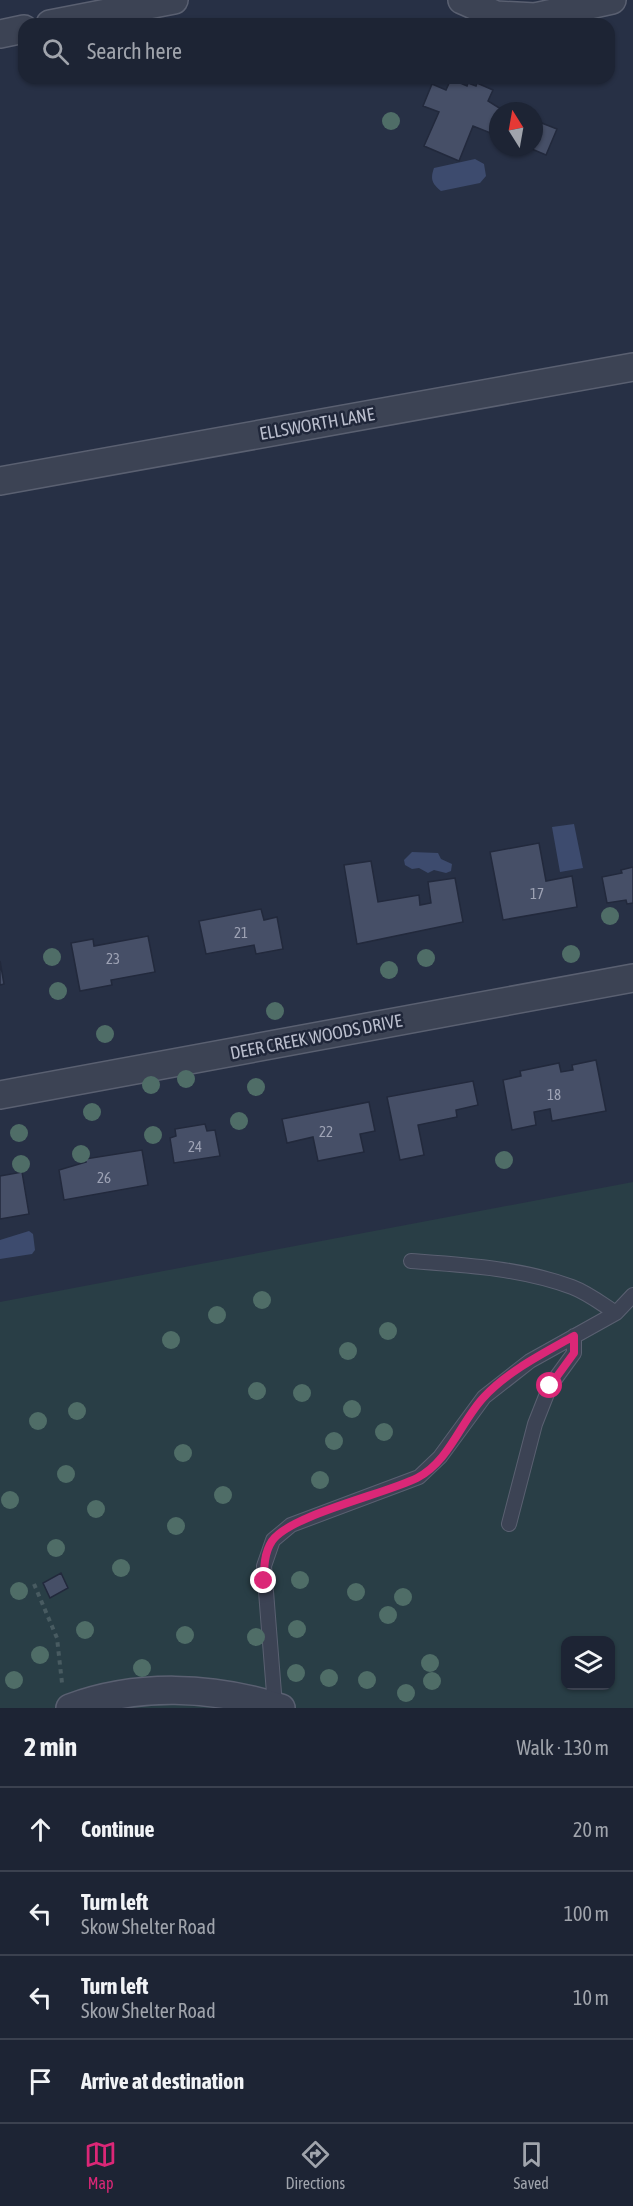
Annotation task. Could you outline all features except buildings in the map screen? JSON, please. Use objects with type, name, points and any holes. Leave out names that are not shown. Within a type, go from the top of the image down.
[{"type":"street","points":[[81,18],[174,0]]},
{"type":"street","points":[[462,0],[496,15],[535,16],[612,0]]},
{"type":"street","points":[[0,34],[18,30]]},
{"type":"street","name":"ELLSWORTH LANE","points":[[0,481],[633,367]]},
{"type":"street","name":"DEER CREEK WOODS DRIVE","points":[[0,1095],[633,978]]},
{"type":"street","points":[[66,1696],[91,1700],[137,1690],[207,1692],[278,1707]]},
{"type":"lane","points":[[411,1262],[473,1265],[530,1275],[573,1287],[616,1313]]},
{"type":"lane","points":[[278,1707],[264,1574],[267,1552],[273,1540],[291,1526],[419,1477],[441,1457],[484,1397],[530,1361],[616,1313],[633,1295]]},
{"type":"lane","points":[[509,1524],[535,1424],[550,1386],[574,1353],[574,1336]]},
{"type":"path","points":[[34,1584],[57,1638],[66,1696]]},
{"type":"shaded area","points":[[633,1182],[633,1708],[0,1708],[0,1302]]},
{"type":"water","points":[[475,159],[484,164],[486,176],[480,183],[441,191],[434,184],[432,175],[434,168]]},
{"type":"water","points":[[574,824],[583,868],[560,872],[552,827]]},
{"type":"water","points":[[412,852],[438,853],[441,859],[452,864],[451,871],[446,873],[434,870],[428,873],[419,868],[412,869],[405,865],[404,860]]},
{"type":"water","points":[[29,1231],[33,1234],[35,1250],[32,1254],[0,1259],[0,1240]]},
{"type":"route","points":[[264,1581],[267,1552],[273,1540],[291,1526],[419,1477],[441,1457],[484,1397],[530,1361],[574,1336],[574,1353],[550,1386]]}]
